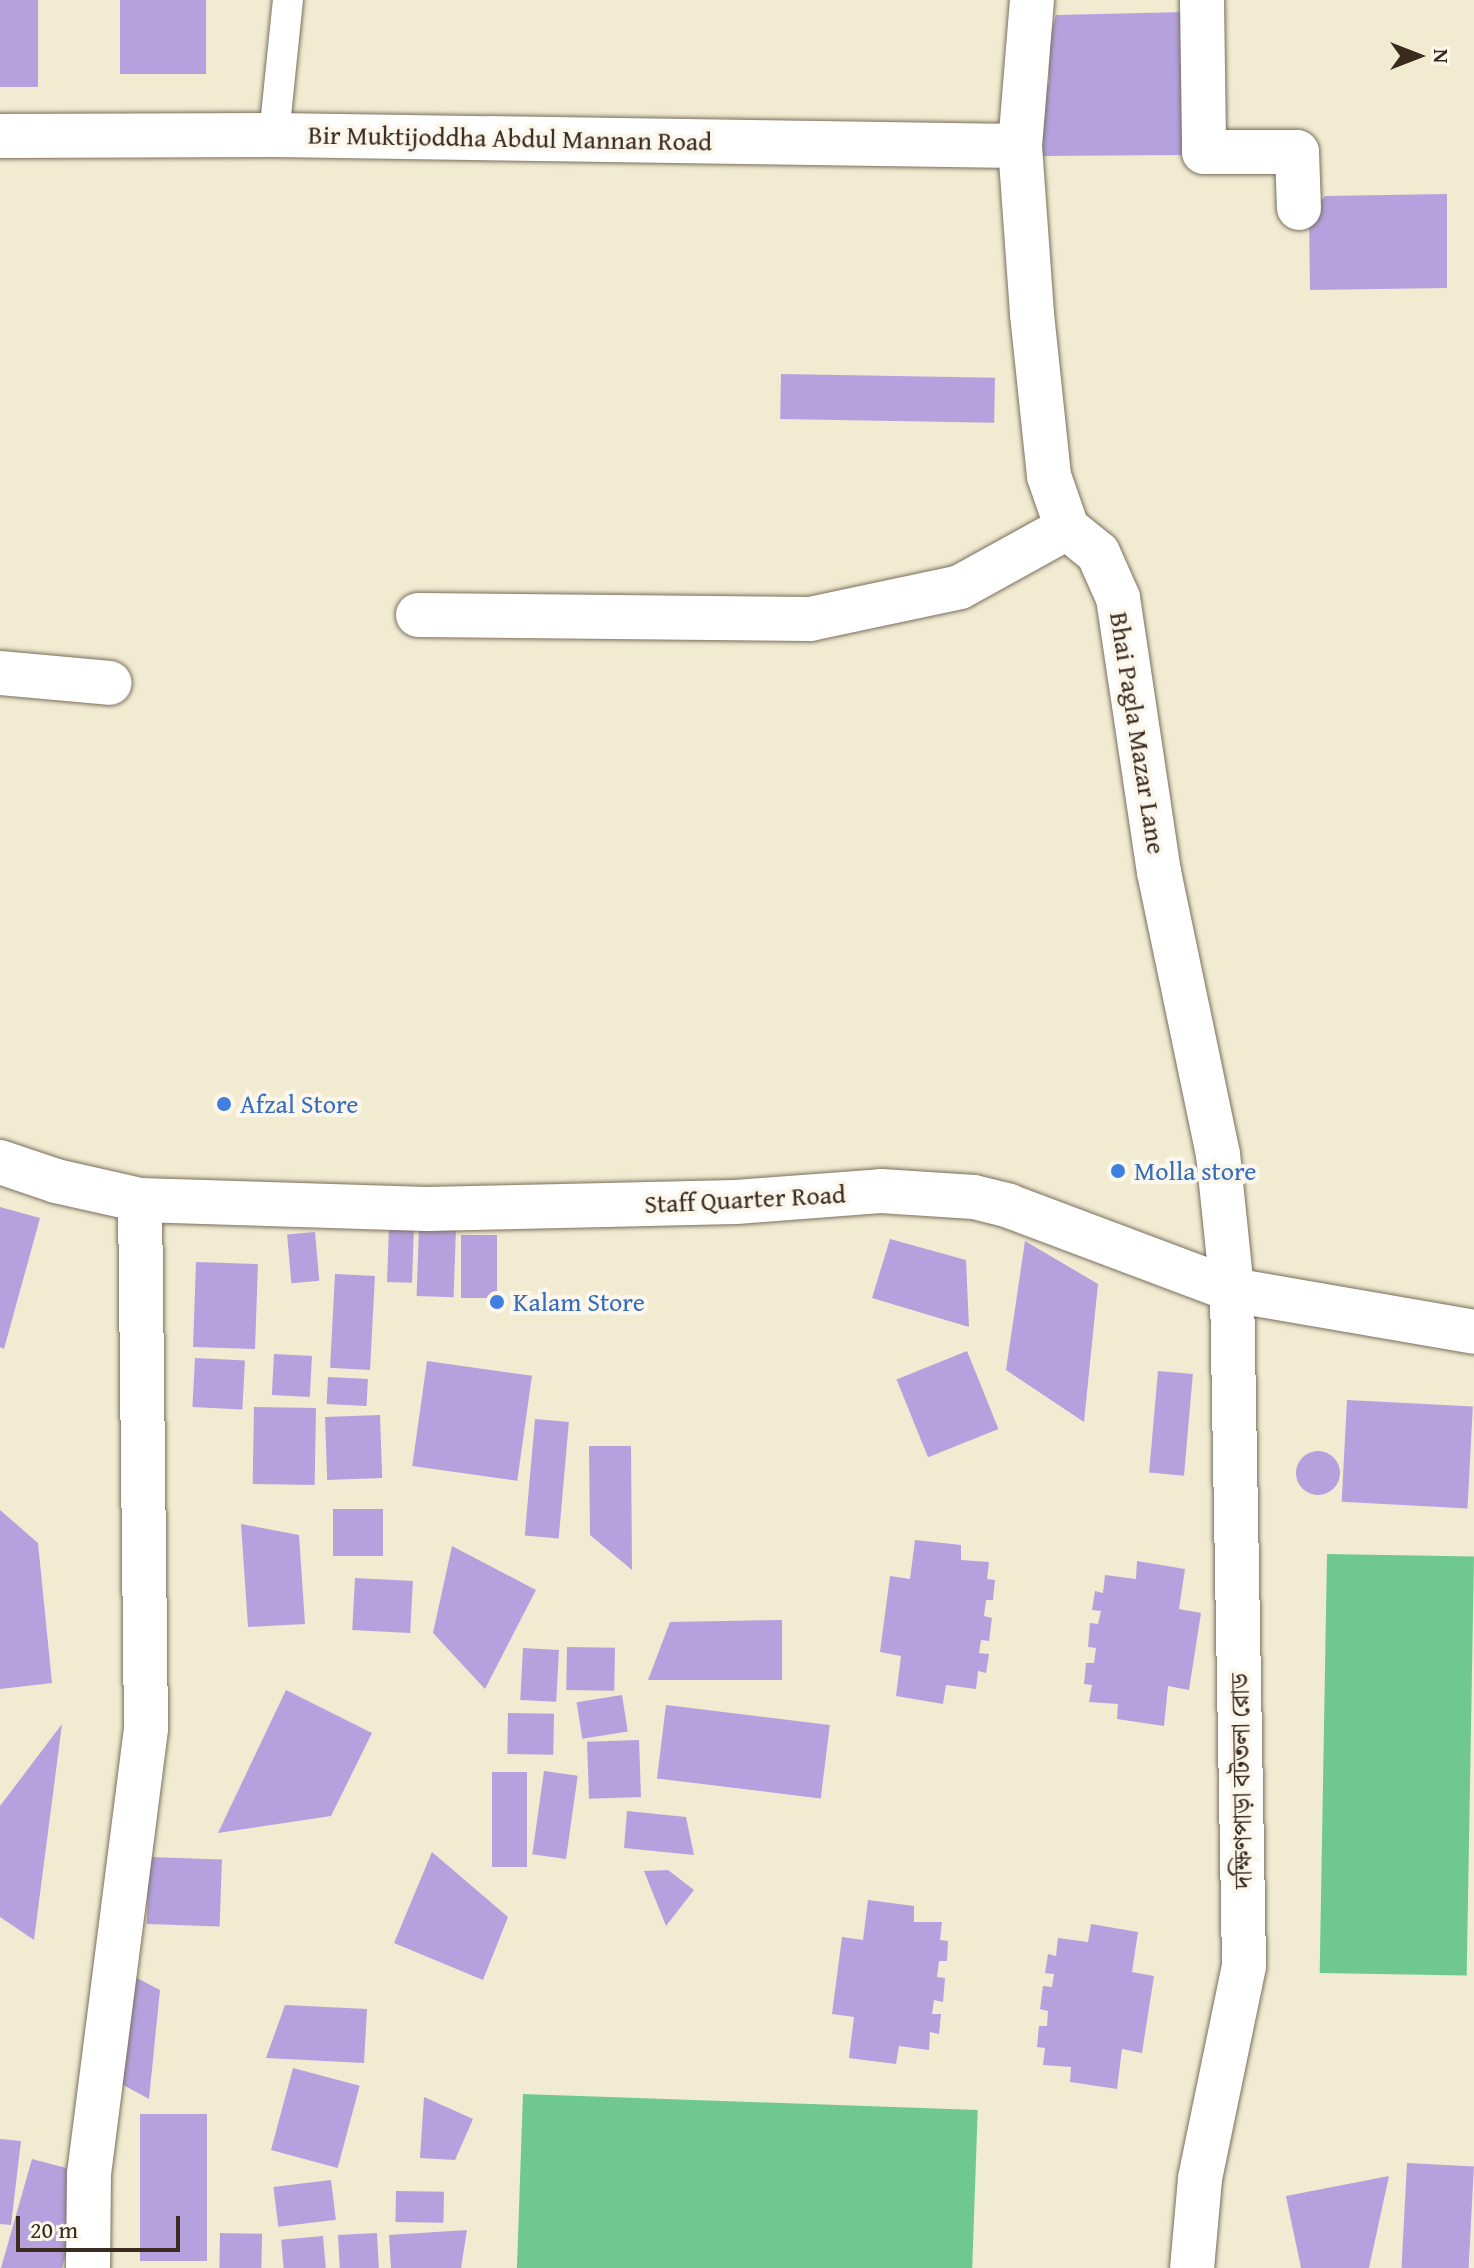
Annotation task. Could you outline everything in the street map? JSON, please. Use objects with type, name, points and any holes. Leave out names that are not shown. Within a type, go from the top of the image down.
[{"type":"street","points":[[418,615],[810,619],[960,587],[1067,528],[1049,476],[1032,314],[1020,146],[1032,0]]},
{"type":"street","points":[[1202,0],[1204,152],[1297,152],[1299,208]]},
{"type":"street","name":"Bir Muktijoddha Abdul Mannan Road","points":[[0,136],[274,135],[1020,146]]},
{"type":"street","name":"Bhai Pagla Mazar Lane","points":[[1067,528],[1098,553],[1118,598],[1159,872],[1218,1154],[1232,1290]]},
{"type":"street","points":[[0,673],[110,683]]},
{"type":"street","name":"Staff Quarter Road","points":[[0,1162],[56,1181],[140,1200],[427,1209],[736,1202],[881,1191],[930,1192],[1009,1206],[1232,1290],[1474,1332]]},
{"type":"street","points":[[88,2268],[89,2174],[146,1728],[140,1200]]},
{"type":"street","name":"দক্ষিণপাড়া বটতলা রোড","points":[[1192,2268],[1200,2179],[1244,1966],[1232,1290]]},
{"type":"lane","points":[[274,135],[288,0]]},
{"type":"green space","points":[[1327,1554],[1474,1557],[1467,1976],[1320,1973]]},
{"type":"green space","points":[[523,2094],[978,2110],[972,2268],[517,2268]]},
{"type":"building","points":[[0,0],[38,0],[38,87],[0,87]]},
{"type":"building","points":[[120,0],[206,0],[206,74],[120,74]]},
{"type":"building","points":[[1187,12],[1186,155],[1039,156],[1037,86],[1049,84],[1049,40],[1056,15]]},
{"type":"building","points":[[1447,194],[1447,288],[1310,290],[1309,215],[1325,196]]},
{"type":"building","points":[[781,374],[995,378],[994,423],[780,419]]},
{"type":"building","points":[[0,1207],[40,1218],[4,1349],[0,1347]]},
{"type":"building","points":[[389,1226],[414,1227],[412,1283],[387,1282]]},
{"type":"building","points":[[419,1227],[456,1228],[454,1297],[417,1296]]},
{"type":"building","points":[[315,1232],[319,1281],[291,1283],[287,1234]]},
{"type":"building","points":[[461,1235],[497,1235],[497,1298],[461,1298]]},
{"type":"building","points":[[890,1239],[966,1260],[969,1327],[872,1298]]},
{"type":"building","points":[[1025,1241],[1098,1284],[1084,1422],[1006,1370]]},
{"type":"building","points":[[196,1262],[258,1264],[255,1349],[193,1347]]},
{"type":"building","points":[[335,1274],[375,1276],[370,1370],[330,1368]]},
{"type":"building","points":[[967,1351],[998,1429],[928,1457],[897,1379]]},
{"type":"building","points":[[274,1354],[312,1356],[310,1397],[272,1395]]},
{"type":"building","points":[[195,1358],[245,1361],[242,1410],[192,1407]]},
{"type":"building","points":[[427,1361],[532,1376],[517,1481],[412,1466]]},
{"type":"building","points":[[1158,1371],[1193,1374],[1184,1476],[1149,1473]]},
{"type":"building","points":[[328,1377],[368,1379],[367,1406],[327,1404]]},
{"type":"building","points":[[1347,1400],[1473,1407],[1467,1508],[1342,1502]]},
{"type":"building","points":[[254,1407],[316,1408],[315,1485],[253,1484]]},
{"type":"building","points":[[380,1415],[382,1478],[327,1480],[325,1417]]},
{"type":"building","points":[[535,1419],[569,1422],[559,1539],[525,1536]]},
{"type":"building","points":[[589,1446],[631,1446],[632,1570],[590,1535]]},
{"type":"building","points":[[1318,1451],[1334,1457],[1340,1473],[1334,1489],[1318,1495],[1302,1489],[1296,1473],[1302,1457]]},
{"type":"building","points":[[333,1509],[383,1509],[383,1556],[333,1556]]},
{"type":"building","points":[[0,1510],[38,1543],[52,1683],[0,1689]]},
{"type":"building","points":[[241,1524],[299,1535],[305,1624],[248,1627]]},
{"type":"building","points":[[915,1540],[961,1545],[961,1560],[989,1562],[987,1579],[995,1580],[993,1600],[986,1600],[984,1616],[992,1618],[989,1641],[981,1640],[979,1653],[989,1654],[986,1673],[978,1671],[976,1689],[946,1685],[943,1704],[896,1696],[901,1656],[880,1652],[890,1576],[910,1579]]},
{"type":"building","points":[[452,1546],[536,1590],[485,1689],[433,1633]]},
{"type":"building","points":[[1137,1561],[1185,1569],[1179,1609],[1201,1613],[1189,1690],[1168,1686],[1164,1726],[1117,1719],[1118,1704],[1089,1702],[1092,1685],[1084,1684],[1086,1663],[1094,1663],[1096,1648],[1088,1647],[1090,1623],[1098,1624],[1101,1611],[1092,1610],[1095,1591],[1103,1593],[1105,1575],[1136,1579]]},
{"type":"building","points":[[355,1578],[413,1581],[410,1633],[352,1630]]},
{"type":"building","points":[[782,1620],[782,1680],[648,1680],[670,1622]]},
{"type":"building","points":[[567,1647],[615,1648],[614,1691],[566,1690]]},
{"type":"building","points":[[523,1648],[559,1650],[556,1702],[520,1700]]},
{"type":"building","points":[[286,1690],[372,1733],[331,1816],[218,1833]]},
{"type":"building","points":[[622,1695],[628,1732],[582,1739],[577,1702]]},
{"type":"building","points":[[666,1705],[830,1725],[821,1799],[657,1778]]},
{"type":"building","points":[[508,1713],[554,1714],[553,1755],[507,1754]]},
{"type":"building","points":[[62,1724],[34,1940],[0,1917],[0,1806]]},
{"type":"building","points":[[639,1740],[641,1797],[589,1799],[587,1742]]},
{"type":"building","points":[[544,1771],[578,1776],[566,1859],[532,1854]]},
{"type":"building","points":[[492,1772],[527,1772],[527,1867],[492,1867]]},
{"type":"building","points":[[627,1811],[686,1817],[694,1855],[624,1848]]},
{"type":"building","points":[[432,1852],[508,1917],[483,1980],[394,1943]]},
{"type":"building","points":[[149,1857],[222,1860],[220,1927],[147,1924]]},
{"type":"building","points":[[668,1870],[694,1890],[666,1926],[644,1871]]},
{"type":"building","points":[[868,1900],[914,1906],[914,1922],[942,1922],[940,1940],[948,1941],[947,1961],[939,1961],[937,1977],[945,1978],[943,2002],[934,2000],[932,2014],[941,2014],[939,2034],[930,2032],[929,2050],[899,2046],[896,2064],[849,2058],[854,2017],[832,2014],[842,1937],[863,1940]]},
{"type":"building","points":[[1091,1924],[1138,1932],[1132,1972],[1154,1976],[1142,2053],[1122,2049],[1117,2089],[1070,2082],[1071,2067],[1043,2065],[1045,2048],[1037,2047],[1039,2026],[1047,2026],[1048,2011],[1040,2009],[1043,1986],[1052,1987],[1054,1974],[1045,1973],[1048,1954],[1056,1956],[1058,1938],[1088,1942]]},
{"type":"building","points":[[116,1967],[160,1990],[149,2099],[105,2075]]},
{"type":"building","points":[[285,2005],[367,2009],[364,2063],[266,2058]]},
{"type":"building","points":[[293,2068],[360,2086],[338,2168],[271,2150]]},
{"type":"building","points":[[424,2097],[473,2119],[455,2160],[420,2158]]},
{"type":"building","points":[[140,2114],[207,2114],[207,2261],[140,2261]]},
{"type":"building","points":[[0,2139],[21,2141],[11,2225],[0,2224]]},
{"type":"building","points":[[32,2159],[89,2174],[62,2268],[1,2268]]},
{"type":"building","points":[[1407,2163],[1474,2167],[1469,2268],[1402,2268]]},
{"type":"building","points":[[1389,2176],[1369,2268],[1301,2268],[1286,2196]]},
{"type":"building","points":[[331,2180],[336,2220],[278,2227],[273,2187]]},
{"type":"building","points":[[396,2191],[444,2192],[443,2223],[395,2222]]},
{"type":"building","points":[[467,2230],[461,2268],[391,2268],[389,2235]]},
{"type":"building","points":[[220,2233],[262,2234],[261,2268],[219,2268]]},
{"type":"building","points":[[377,2233],[379,2268],[340,2268],[338,2235]]},
{"type":"building","points":[[323,2236],[326,2268],[284,2268],[281,2240]]},
{"type":"place","name":"Afzal Store","points":[[224,1104]]},
{"type":"place","name":"Molla store","points":[[1118,1171]]},
{"type":"place","name":"Kalam Store","points":[[497,1302]]}]
